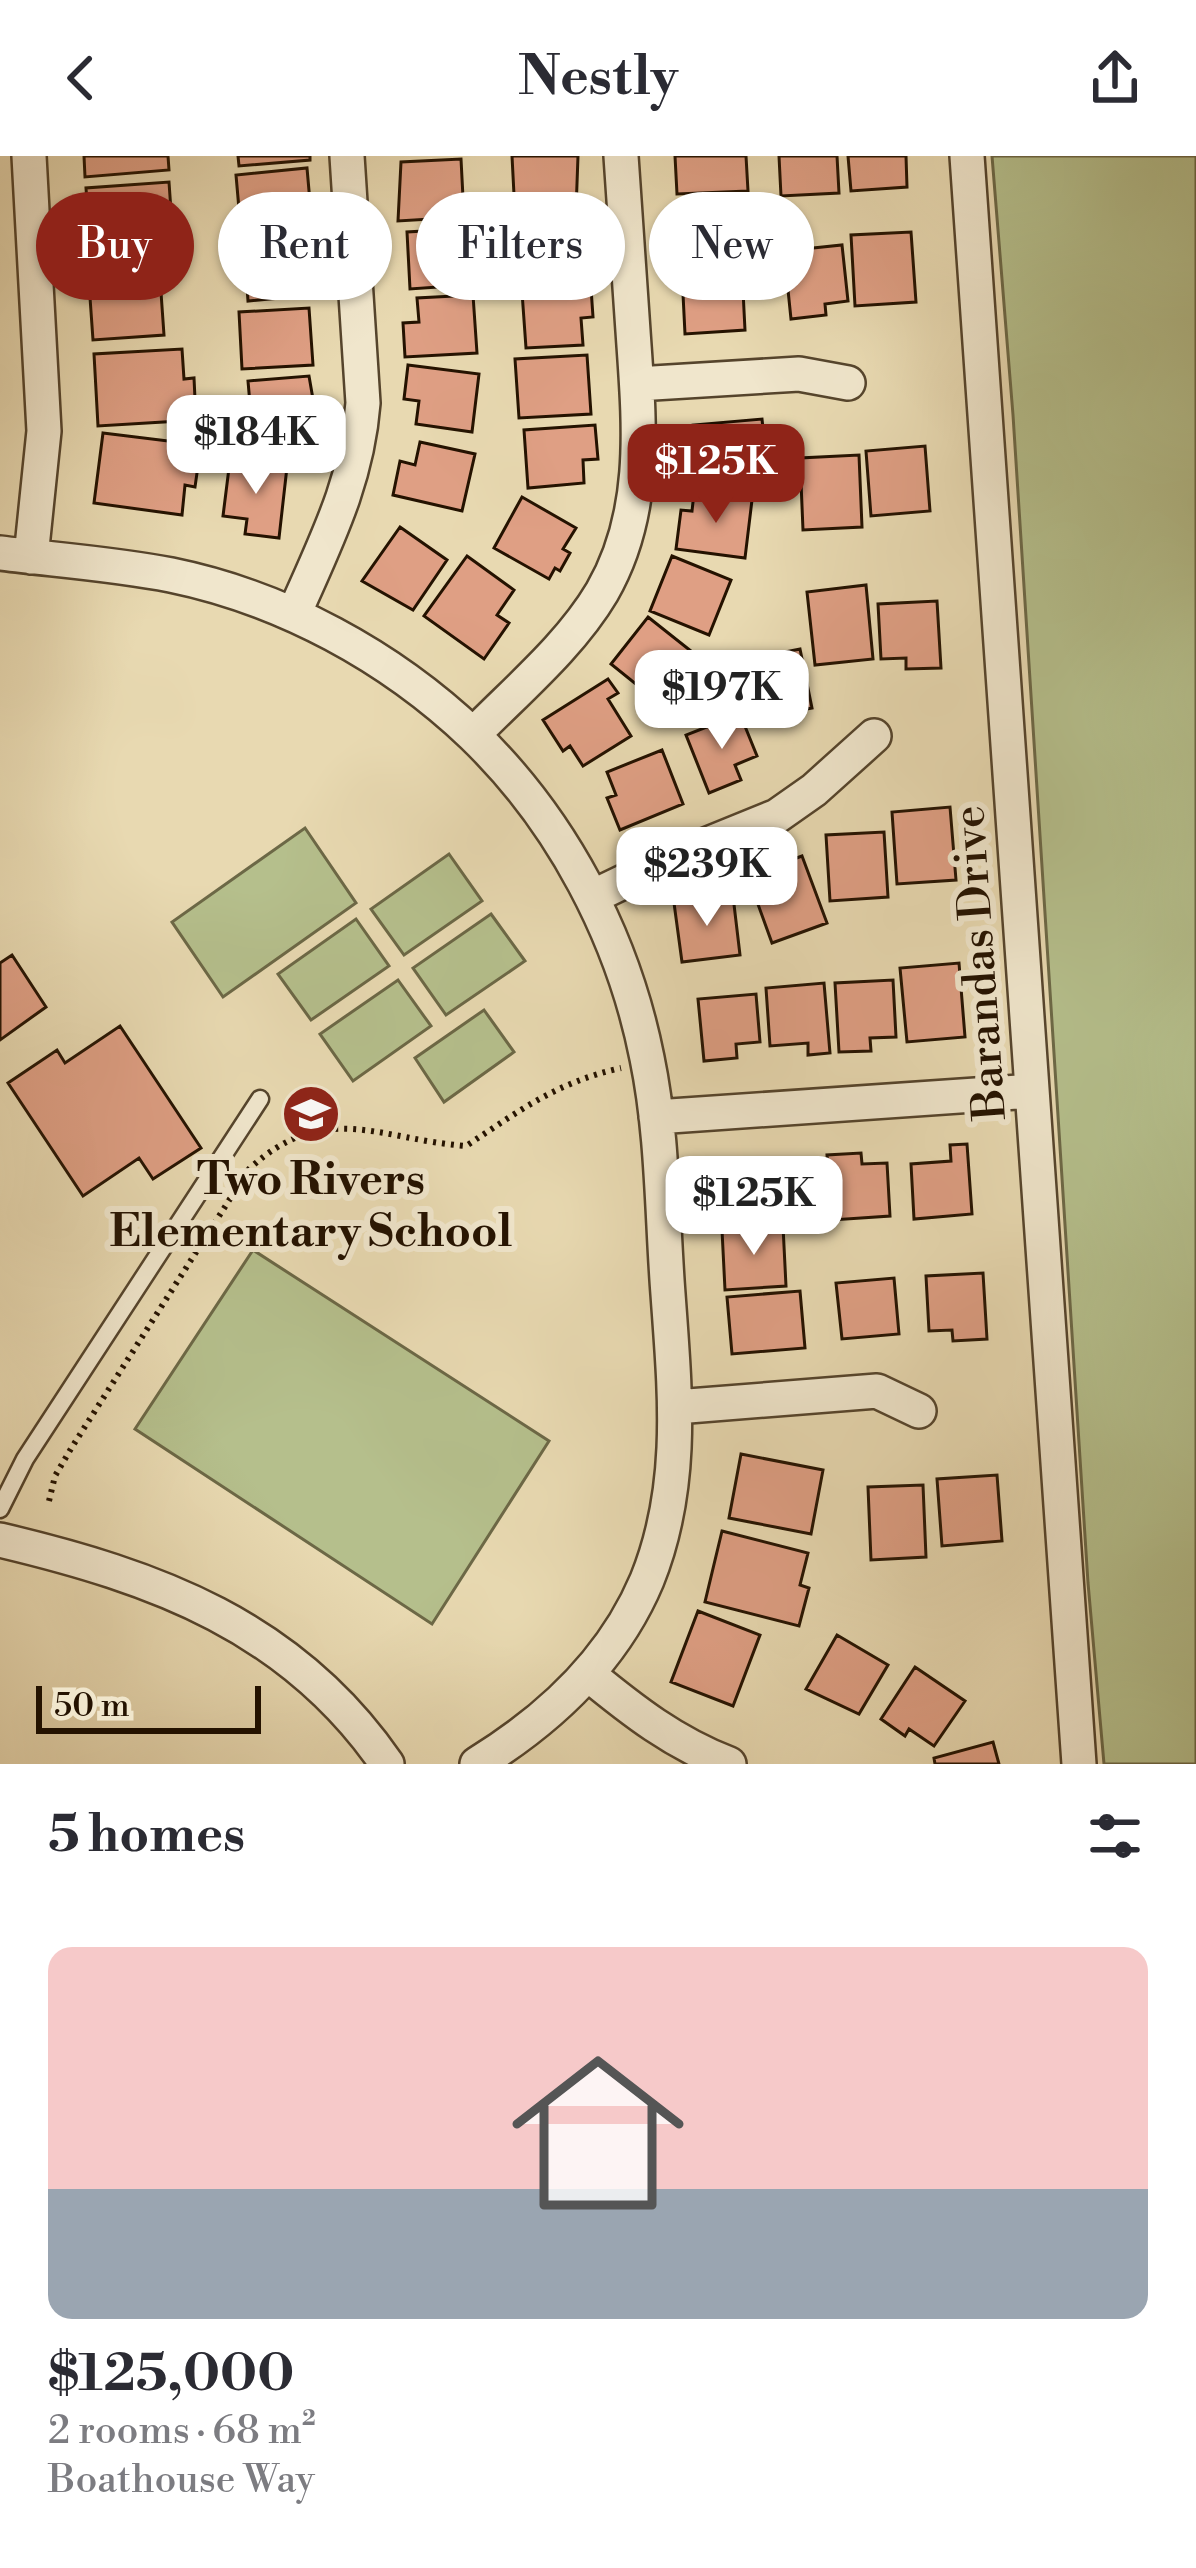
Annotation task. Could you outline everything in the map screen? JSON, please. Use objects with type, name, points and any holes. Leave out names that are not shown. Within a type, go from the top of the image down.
[{"type":"street","points":[[28,156],[44,431],[16,555],[173,575],[224,589],[294,614],[379,661],[473,736],[554,832],[592,897],[628,986],[656,1117],[676,1407],[675,1476],[646,1583],[618,1635],[555,1710],[477,1764]]},
{"type":"street","points":[[294,614],[348,490],[360,442],[363,403],[346,156]]},
{"type":"street","points":[[473,736],[574,631],[602,591],[634,509],[640,471],[637,384],[621,156]]},
{"type":"street","name":"Barandas Drive","points":[[967,156],[1079,1764]]},
{"type":"street","points":[[637,384],[799,374],[848,383]]},
{"type":"street","points":[[592,897],[777,816],[874,736]]},
{"type":"street","points":[[656,1117],[1032,1091]]},
{"type":"street","points":[[676,1407],[877,1391],[920,1411]]},
{"type":"street","points":[[0,1540],[94,1562],[209,1608],[288,1660],[338,1705],[387,1764]]},
{"type":"street","points":[[589,1674],[650,1724],[690,1749],[729,1764]]},
{"type":"lane","points":[[0,1509],[25,1459],[260,1100]]},
{"type":"path","points":[[49,1501],[55,1476],[249,1169],[276,1145],[308,1132],[345,1126],[466,1146],[541,1095],[586,1076],[624,1067]]},
{"type":"green space","points":[[992,156],[1196,156],[1196,1764],[1104,1764]]},
{"type":"green space","points":[[305,828],[356,903],[223,997],[172,922]]},
{"type":"green space","points":[[449,854],[482,901],[404,955],[371,909]]},
{"type":"green space","points":[[491,914],[525,961],[446,1015],[413,968]]},
{"type":"green space","points":[[356,919],[389,966],[311,1020],[278,974]]},
{"type":"green space","points":[[398,980],[431,1026],[353,1081],[320,1034]]},
{"type":"green space","points":[[484,1010],[514,1052],[444,1102],[415,1058]]},
{"type":"green space","points":[[253,1250],[549,1441],[432,1624],[135,1429]]},
{"type":"building","points":[[84,156],[168,156],[169,170],[85,177]]},
{"type":"building","points":[[238,156],[310,156],[310,160],[239,166]]},
{"type":"building","points":[[512,156],[578,156],[577,192],[514,192]]},
{"type":"building","points":[[675,156],[746,156],[748,191],[677,192]]},
{"type":"building","points":[[779,156],[837,156],[839,193],[781,192]]},
{"type":"building","points":[[848,156],[906,156],[907,187],[851,191]]},
{"type":"building","points":[[461,159],[463,192],[416,192],[416,220],[398,221],[401,162]]},
{"type":"building","points":[[307,168],[309,192],[237,192],[236,175]]},
{"type":"building","points":[[169,182],[170,192],[86,192],[86,188]]},
{"type":"building","points":[[416,231],[416,289],[410,289],[407,232]]},
{"type":"building","points":[[911,232],[916,302],[855,306],[851,235]]},
{"type":"building","points":[[842,245],[848,301],[825,304],[826,315],[791,319],[789,300],[814,300],[814,248]]},
{"type":"building","points":[[90,300],[162,300],[164,335],[93,340]]},
{"type":"building","points":[[417,300],[473,300],[477,353],[405,357],[403,323],[419,322]]},
{"type":"building","points":[[523,300],[592,300],[593,317],[581,318],[583,345],[526,348]]},
{"type":"building","points":[[683,300],[743,300],[745,330],[685,334]]},
{"type":"building","points":[[309,308],[313,365],[242,369],[239,312]]},
{"type":"building","points":[[182,349],[184,379],[194,378],[196,420],[98,426],[94,354]]},
{"type":"building","points":[[587,355],[591,414],[519,418],[515,359]]},
{"type":"building","points":[[408,365],[479,374],[472,432],[416,424],[419,401],[404,399]]},
{"type":"building","points":[[309,376],[319,434],[253,439],[248,381]]},
{"type":"building","points":[[762,419],[768,477],[708,483],[705,453],[695,454],[693,425]]},
{"type":"building","points":[[595,425],[598,459],[583,460],[584,483],[528,488],[524,430]]},
{"type":"building","points":[[103,433],[201,445],[195,487],[185,485],[182,515],[94,503]]},
{"type":"building","points":[[420,442],[475,454],[462,511],[393,495],[400,461],[415,465]]},
{"type":"building","points":[[925,446],[930,511],[871,516],[866,451]]},
{"type":"building","points":[[859,455],[862,527],[803,530],[800,458]]},
{"type":"building","points":[[230,460],[287,467],[279,538],[245,534],[247,519],[223,516]]},
{"type":"building","points":[[694,493],[752,500],[745,558],[676,549],[681,510],[692,511]]},
{"type":"building","points":[[522,497],[576,528],[563,549],[570,553],[549,579],[494,548]]},
{"type":"building","points":[[400,527],[447,560],[413,610],[362,581]]},
{"type":"building","points":[[467,556],[514,590],[497,615],[509,623],[484,659],[424,616]]},
{"type":"building","points":[[672,556],[731,580],[709,635],[650,611]]},
{"type":"building","points":[[866,585],[873,659],[815,665],[807,592]]},
{"type":"building","points":[[937,601],[941,668],[906,669],[906,658],[881,659],[878,604]]},
{"type":"building","points":[[648,617],[701,659],[663,706],[611,664]]},
{"type":"building","points":[[800,649],[812,708],[785,713],[783,702],[753,708],[744,660]]},
{"type":"building","points":[[608,679],[618,693],[608,699],[631,736],[583,766],[570,746],[563,751],[543,720]]},
{"type":"building","points":[[740,714],[757,756],[735,765],[741,780],[709,793],[686,735]]},
{"type":"building","points":[[662,750],[683,804],[620,830],[607,798],[616,795],[607,772]]},
{"type":"building","points":[[950,807],[956,880],[897,884],[892,812]]},
{"type":"building","points":[[884,832],[888,897],[830,901],[826,835]]},
{"type":"building","points":[[802,856],[827,923],[772,943],[751,885],[773,877],[769,868]]},
{"type":"building","points":[[733,896],[740,955],[682,962],[674,903]]},
{"type":"building","points":[[12,955],[46,1007],[0,1040],[0,963]]},
{"type":"building","points":[[959,963],[965,1037],[907,1042],[900,968]]},
{"type":"building","points":[[893,980],[896,1037],[870,1038],[871,1051],[839,1052],[835,983]]},
{"type":"building","points":[[824,983],[830,1053],[808,1055],[808,1043],[770,1046],[766,988]]},
{"type":"building","points":[[756,994],[760,1042],[736,1044],[737,1058],[704,1061],[698,999]]},
{"type":"building","points":[[120,1026],[201,1148],[153,1179],[139,1158],[83,1196],[8,1083],[57,1050],[65,1063]]},
{"type":"building","points":[[967,1144],[972,1214],[914,1219],[911,1164],[951,1161],[950,1145]]},
{"type":"building","points":[[861,1153],[862,1164],[887,1163],[890,1216],[832,1220],[827,1155]]},
{"type":"building","points":[[788,1162],[790,1217],[731,1219],[728,1164]]},
{"type":"building","points":[[783,1226],[786,1286],[725,1290],[722,1230]]},
{"type":"building","points":[[983,1273],[987,1339],[953,1341],[952,1330],[929,1331],[926,1276]]},
{"type":"building","points":[[894,1278],[899,1334],[842,1339],[836,1283]]},
{"type":"building","points":[[800,1291],[805,1348],[732,1354],[727,1297]]},
{"type":"building","points":[[741,1454],[823,1470],[811,1534],[729,1518]]},
{"type":"building","points":[[997,1475],[1002,1541],[942,1546],[937,1479]]},
{"type":"building","points":[[923,1485],[926,1557],[871,1560],[868,1487]]},
{"type":"building","points":[[722,1531],[808,1553],[800,1585],[809,1588],[799,1626],[705,1602]]},
{"type":"building","points":[[698,1611],[760,1635],[733,1706],[671,1682]]},
{"type":"building","points":[[837,1635],[888,1665],[859,1714],[806,1689]]},
{"type":"building","points":[[915,1667],[965,1701],[934,1746],[909,1729],[905,1736],[881,1719]]},
{"type":"building","points":[[993,1742],[999,1764],[935,1764],[934,1758]]},
{"type":"place","name":"Two Rivers Elementary School","points":[[311,1114]]}]
